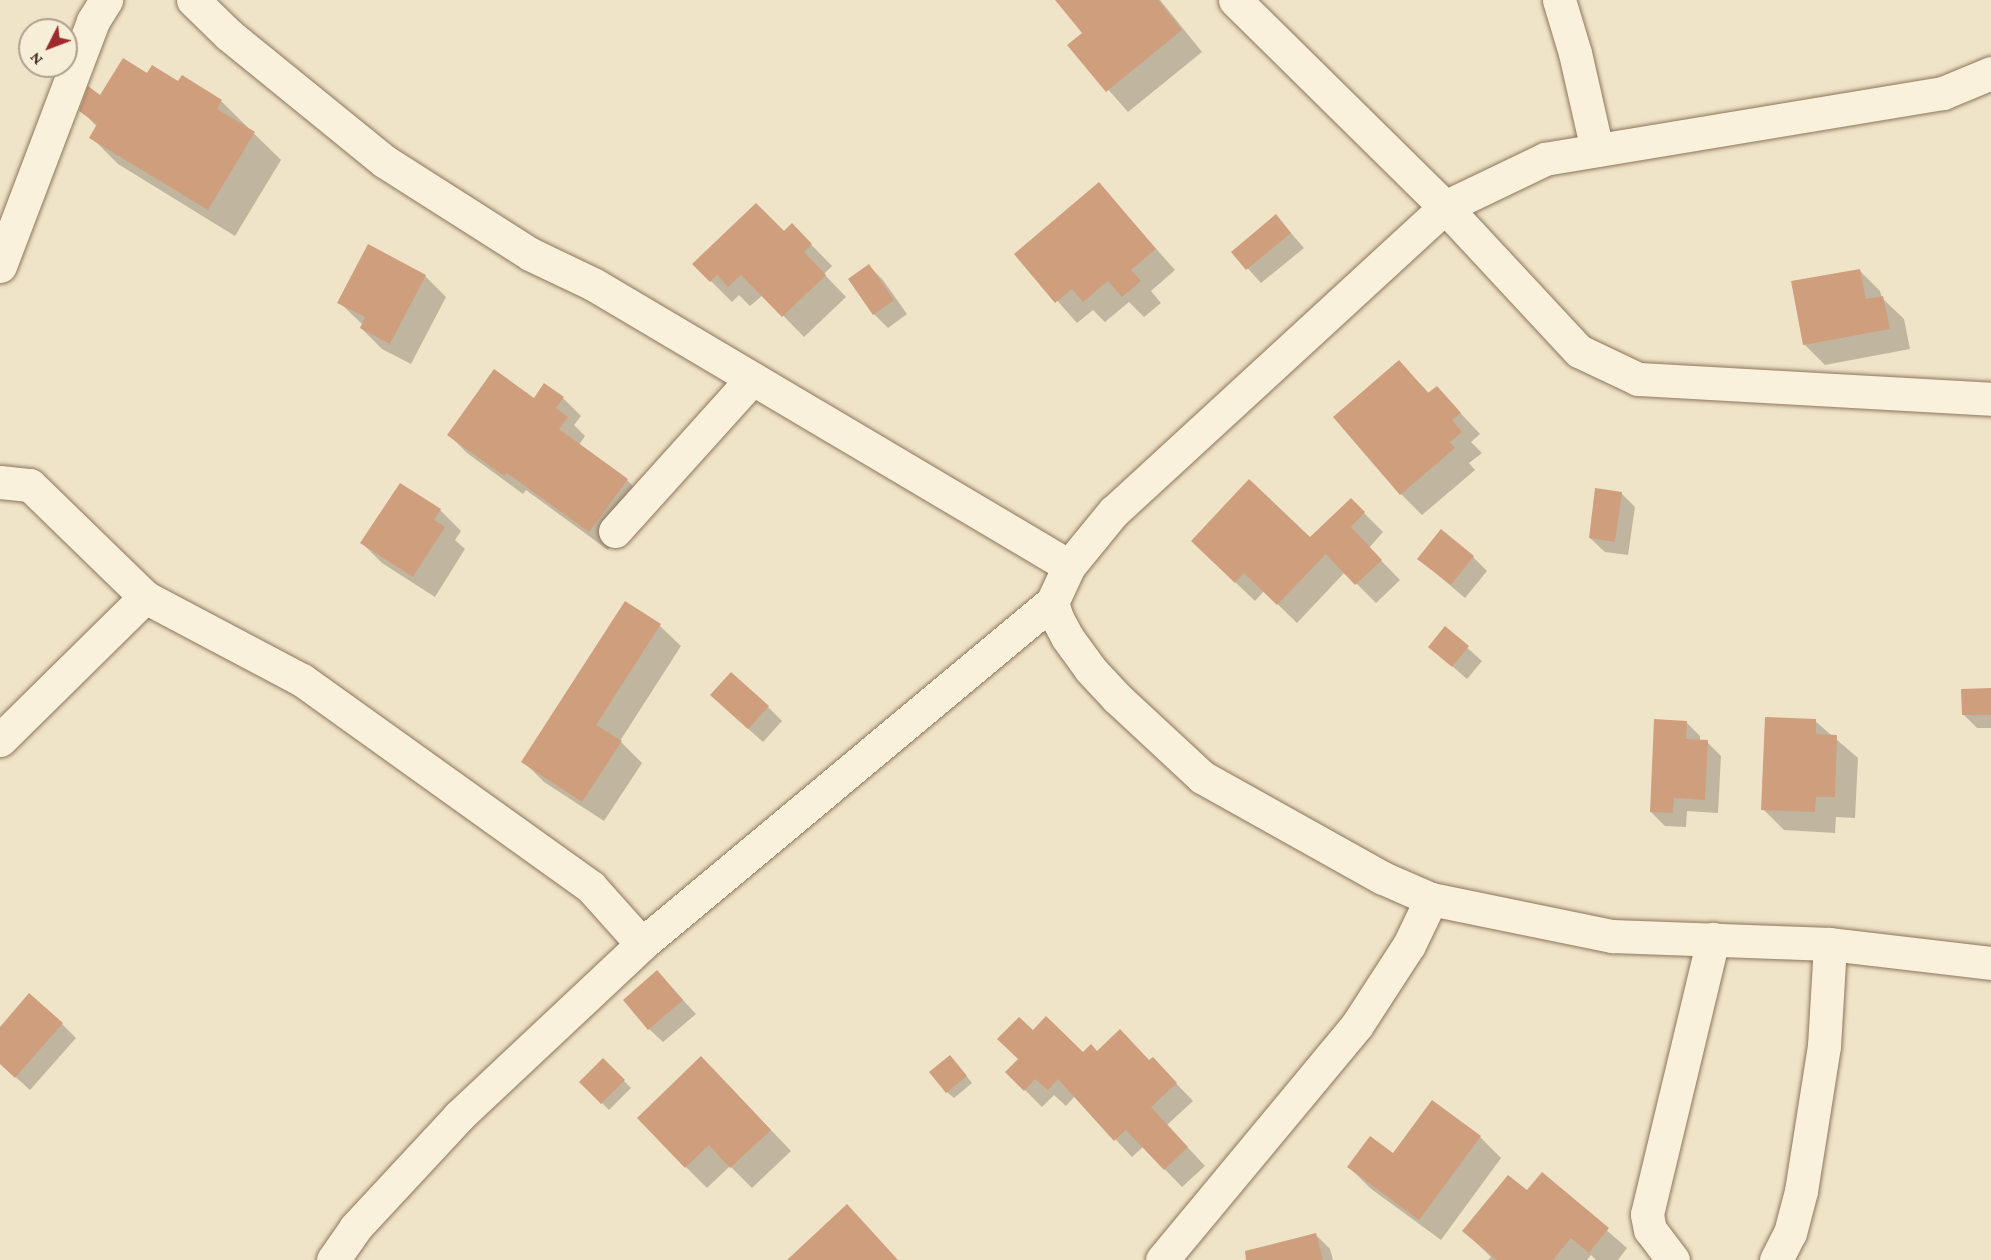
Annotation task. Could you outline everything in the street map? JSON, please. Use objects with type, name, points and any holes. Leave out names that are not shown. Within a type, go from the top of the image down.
[{"type":"street","points":[[0,266],[93,21],[106,0]]},
{"type":"street","points":[[193,0],[229,35],[384,161],[530,254],[593,284],[1069,566]]},
{"type":"street","points":[[1235,0],[1445,207],[1579,351],[1638,379],[1991,399]]},
{"type":"street","points":[[1559,0],[1575,53],[1597,150]]},
{"type":"street","points":[[333,1260],[355,1228],[459,1116],[642,944],[1052,602],[1069,566],[1114,511],[1445,207],[1545,159],[1943,93],[1991,73]]},
{"type":"street","points":[[615,531],[752,379]]},
{"type":"street","points":[[1,472],[30,485],[145,597],[302,680],[591,887],[642,944]]},
{"type":"street","points":[[0,740],[145,597]]},
{"type":"street","points":[[1052,602],[1067,637],[1090,669],[1117,698],[1202,777],[1372,872],[1431,900],[1612,936],[1830,944],[1991,963]]},
{"type":"street","points":[[1162,1260],[1357,1025],[1409,945],[1431,900]]},
{"type":"street","points":[[1672,1260],[1650,1230],[1647,1214],[1713,939]]},
{"type":"street","points":[[1776,1260],[1790,1233],[1801,1191],[1824,1046],[1830,944]]},
{"type":"building","points":[[1055,0],[1158,0],[1182,30],[1106,92],[1067,45],[1082,33]]},
{"type":"building","points":[[123,58],[147,73],[152,65],[178,81],[182,75],[222,100],[217,109],[255,132],[208,210],[89,138],[97,124],[79,111],[88,86],[100,95]]},
{"type":"building","points":[[1099,182],[1156,249],[1131,270],[1141,281],[1122,297],[1108,281],[1083,302],[1072,289],[1055,303],[1014,254]]},
{"type":"building","points":[[756,203],[784,231],[792,223],[812,244],[804,252],[826,275],[782,317],[741,275],[728,287],[717,275],[710,282],[692,264]]},
{"type":"building","points":[[1276,214],[1291,233],[1246,270],[1231,252]]},
{"type":"building","points":[[368,244],[426,275],[390,344],[360,328],[365,317],[337,303]]},
{"type":"building","points":[[869,264],[894,300],[873,315],[848,279]]},
{"type":"building","points":[[1860,269],[1866,299],[1883,296],[1890,329],[1803,345],[1791,281]]},
{"type":"building","points":[[1399,360],[1428,393],[1437,386],[1461,413],[1452,420],[1462,432],[1450,442],[1455,448],[1400,495],[1333,417]]},
{"type":"building","points":[[494,369],[534,398],[544,383],[564,397],[556,408],[568,417],[559,429],[628,479],[589,532],[507,473],[504,476],[447,435]]},
{"type":"building","points":[[1249,479],[1310,537],[1351,498],[1365,512],[1351,527],[1382,560],[1355,585],[1326,554],[1277,605],[1244,573],[1235,583],[1191,541]]},
{"type":"building","points":[[400,483],[441,509],[434,520],[445,527],[413,577],[360,543]]},
{"type":"building","points":[[1595,488],[1622,492],[1615,542],[1589,538]]},
{"type":"building","points":[[1441,529],[1474,556],[1451,585],[1417,559]]},
{"type":"building","points":[[625,601],[661,624],[596,725],[622,741],[582,802],[521,762]]},
{"type":"building","points":[[1445,626],[1469,646],[1452,667],[1428,647]]},
{"type":"building","points":[[731,672],[769,706],[748,729],[710,695]]},
{"type":"building","points":[[1991,688],[1991,715],[1962,715],[1961,689]]},
{"type":"building","points":[[1765,717],[1816,719],[1816,734],[1837,735],[1835,797],[1816,797],[1815,812],[1761,810]]},
{"type":"building","points":[[1654,719],[1687,721],[1686,739],[1708,740],[1705,800],[1674,798],[1673,813],[1650,812]]},
{"type":"building","points":[[657,970],[683,1000],[648,1030],[623,1000]]},
{"type":"building","points":[[29,993],[63,1023],[15,1078],[0,1064],[0,1027]]},
{"type":"building","points":[[1046,1016],[1083,1052],[1091,1044],[1097,1051],[1120,1029],[1149,1060],[1153,1057],[1177,1083],[1151,1107],[1188,1147],[1164,1170],[1126,1130],[1114,1141],[1058,1079],[1048,1090],[1035,1079],[1024,1091],[1005,1072],[1018,1059],[997,1039],[1019,1017],[1033,1030]]},
{"type":"building","points":[[950,1055],[967,1076],[946,1093],[929,1072]]},
{"type":"building","points":[[701,1056],[771,1130],[730,1168],[709,1145],[685,1168],[637,1118]]},
{"type":"building","points":[[603,1058],[625,1080],[601,1104],[579,1082]]},
{"type":"building","points":[[1432,1100],[1481,1136],[1419,1220],[1347,1167],[1370,1136],[1393,1153]]},
{"type":"building","points":[[1542,1172],[1609,1228],[1589,1253],[1571,1238],[1553,1260],[1497,1260],[1462,1231],[1508,1175],[1527,1190]]},
{"type":"building","points":[[847,1204],[898,1260],[787,1260]]},
{"type":"building","points":[[1316,1233],[1323,1260],[1246,1260],[1245,1251]]}]
